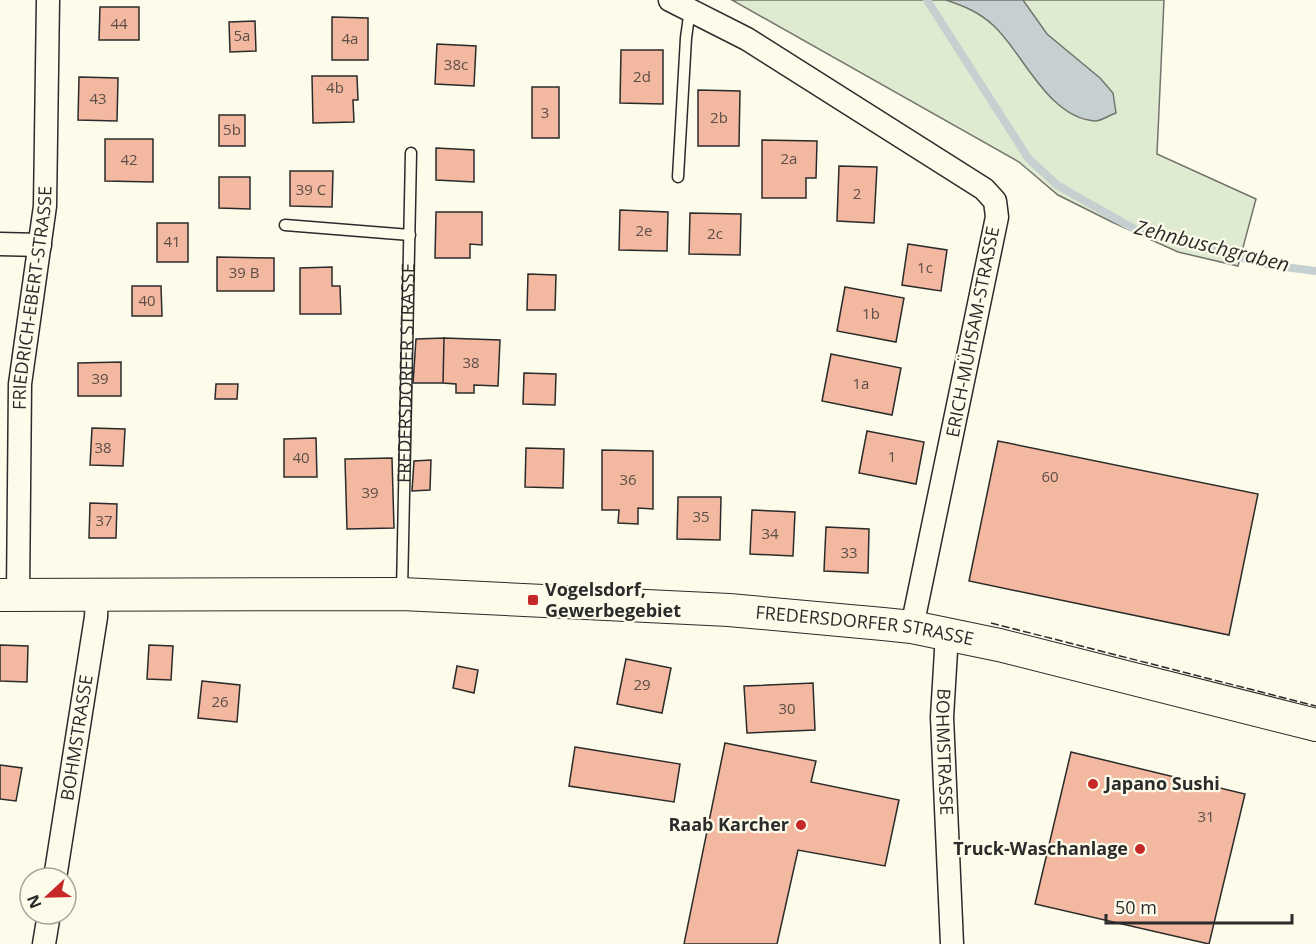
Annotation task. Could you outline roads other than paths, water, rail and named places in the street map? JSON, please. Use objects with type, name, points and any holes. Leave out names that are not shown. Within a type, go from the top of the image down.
[{"type":"street","name":"FRIEDRICH-EBERT-STRASSE","points":[[9,596],[20,384],[45,206],[48,0]]},
{"type":"street","name":"ERICH-MÜHSAM-STRASSE","points":[[680,4],[767,51],[984,189],[995,201],[996,217],[912,627]]},
{"type":"street","points":[[0,244],[40,245]]},
{"type":"street","name":"FREDERSDORFER STRASSE","points":[[9,596],[402,594],[720,609],[912,627],[1316,725]]},
{"type":"street","name":"BOHMSTRASSE","points":[[57,866],[82,718],[97,596]]},
{"type":"street","name":"BOHMSTRASSE","points":[[947,634],[942,717],[952,944]]},
{"type":"street","points":[[44,944],[47,926]]},
{"type":"lane","points":[[678,177],[680,4]]},
{"type":"lane","name":"FREDERSDORFER STRASSE","points":[[402,594],[411,153]]},
{"type":"lane","points":[[285,225],[410,235]]},
{"type":"waterway","name":"Zehnbuschgraben","points":[[927,0],[1028,158],[1057,185],[1136,230],[1269,265],[1316,271]]},
{"type":"place","name":"Vogelsdorf, Gewerbegebiet","points":[[533,600]]},
{"type":"place","name":"Japano Sushi","points":[[1093,784]]},
{"type":"place","name":"Raab Karcher","points":[[801,825]]},
{"type":"place","name":"Truck-Waschanlage","points":[[1140,849]]}]
